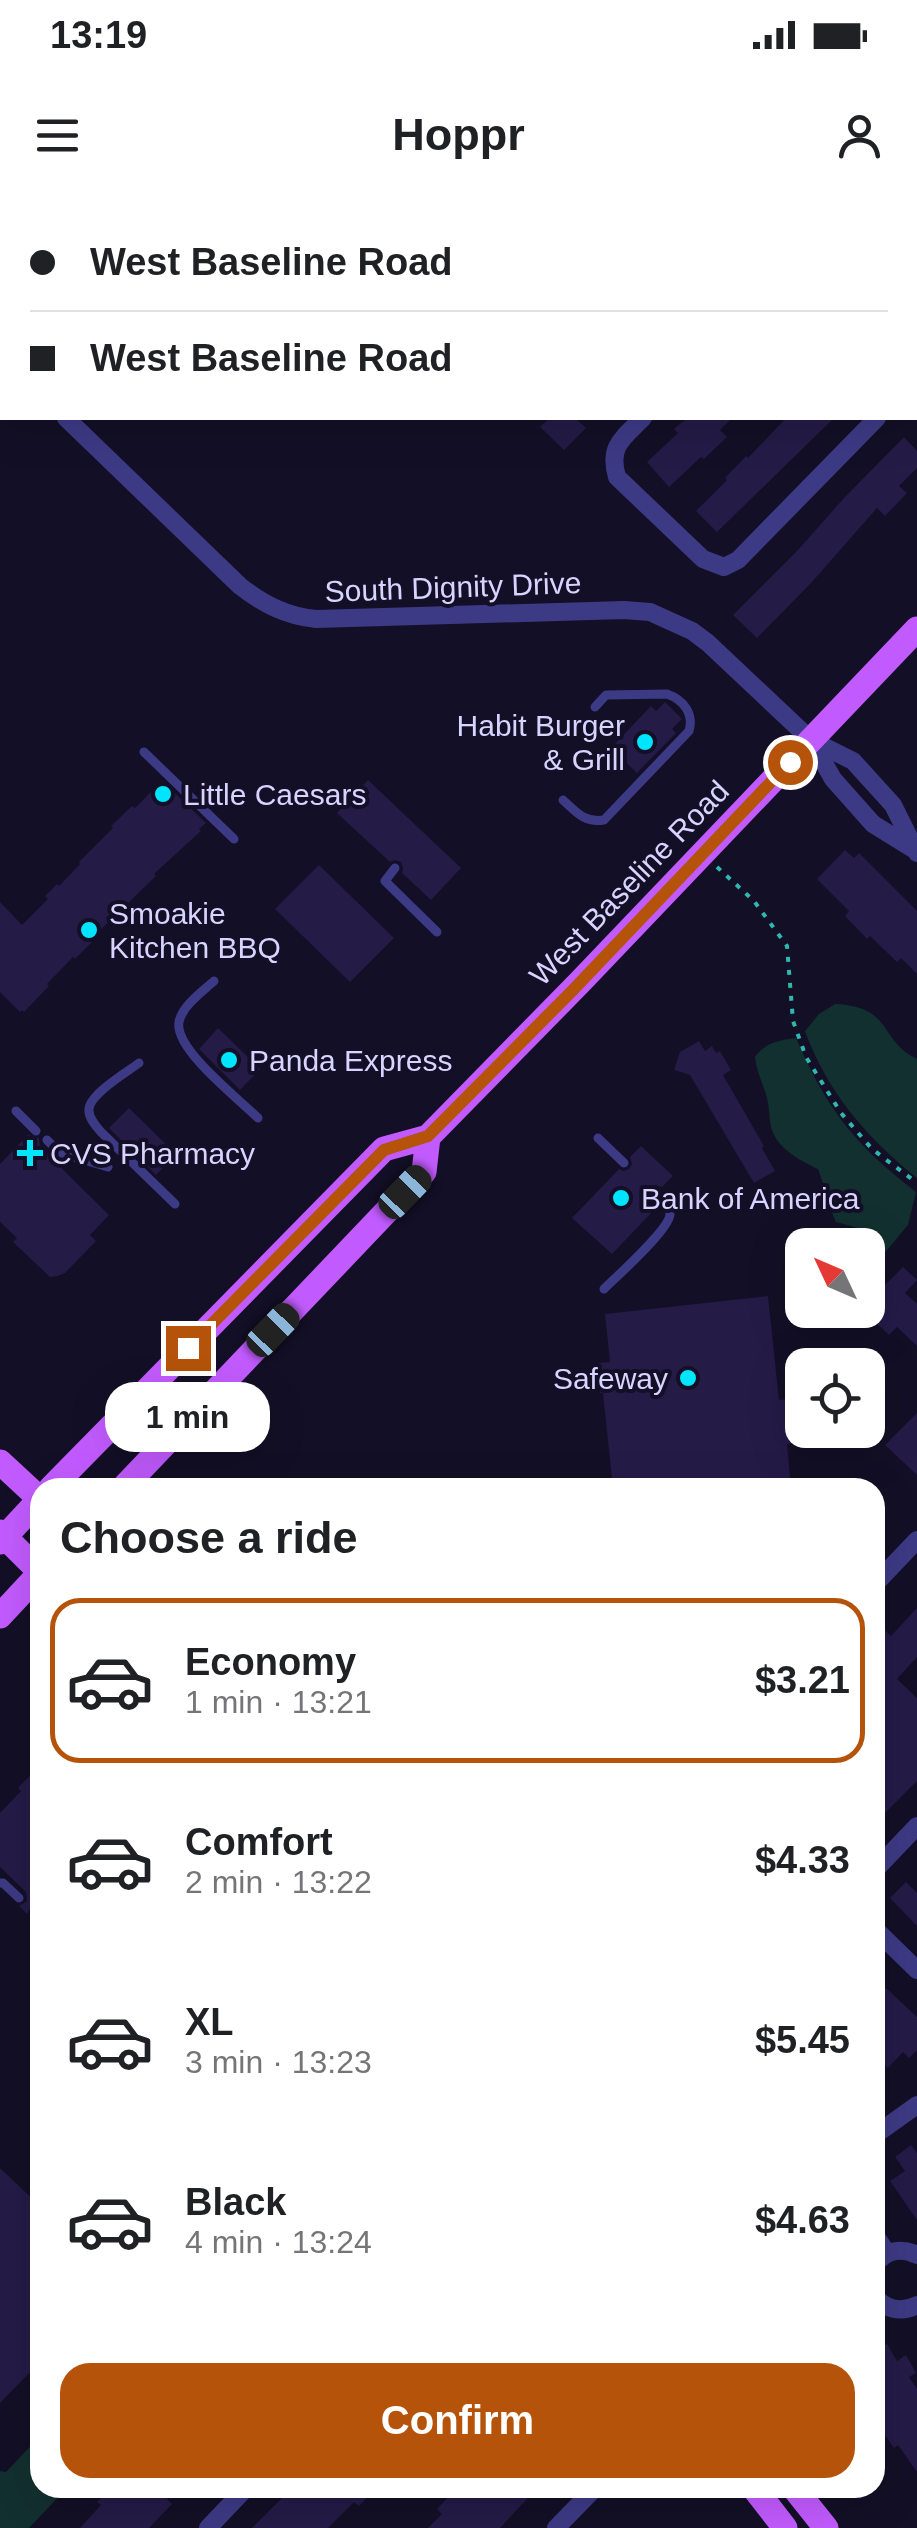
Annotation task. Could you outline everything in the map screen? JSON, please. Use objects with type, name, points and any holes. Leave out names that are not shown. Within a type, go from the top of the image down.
[{"type":"main road","name":"West Baseline Road","points":[[61,1478],[384,1150],[428,1136],[917,629]]},
{"type":"main road","name":"West Baseline Road","points":[[133,1478],[424,1172],[428,1136]]},
{"type":"main road","points":[[0,1462],[30,1490]]},
{"type":"main road","points":[[30,1509],[2,1537],[30,1563]]},
{"type":"main road","points":[[0,1616],[30,1583]]},
{"type":"main road","points":[[762,2498],[784,2528]]},
{"type":"main road","points":[[802,2498],[826,2528]]},
{"type":"street","name":"South Dignity Drive","points":[[68,420],[240,586],[258,600],[296,617],[650,612],[708,643],[811,740]]},
{"type":"street","points":[[641,420],[616,444],[612,462],[616,476],[703,559],[724,567],[738,560],[874,420]]},
{"type":"street","points":[[811,740],[833,779],[872,824],[916,852]]},
{"type":"street","points":[[811,740],[859,767],[894,805],[916,852]]},
{"type":"street","points":[[885,1574],[917,1540]]},
{"type":"street","points":[[885,1860],[917,1826]]},
{"type":"street","points":[[885,1940],[917,1970]]},
{"type":"street","points":[[885,2128],[917,2105]]},
{"type":"street","points":[[885,2257],[902,2250],[917,2256]]},
{"type":"street","points":[[885,2305],[896,2310]]},
{"type":"street","points":[[885,2312],[917,2306]]},
{"type":"street","points":[[208,2528],[236,2498]]},
{"type":"street","points":[[556,2528],[584,2498]]},
{"type":"lane","points":[[563,800],[590,822],[604,820],[692,724],[689,711],[667,694],[606,695],[595,708]]},
{"type":"lane","points":[[144,752],[234,839]]},
{"type":"lane","points":[[395,868],[385,881],[437,932]]},
{"type":"lane","points":[[214,980],[183,1011],[178,1026],[182,1040],[258,1118]]},
{"type":"lane","points":[[140,1063],[94,1097],[89,1109],[92,1120],[175,1204]]},
{"type":"lane","points":[[16,1111],[36,1131]]},
{"type":"lane","points":[[598,1138],[624,1163]]},
{"type":"lane","points":[[46,1140],[60,1152],[108,1168]]},
{"type":"lane","points":[[604,1289],[666,1228],[670,1215],[666,1202],[657,1193]]},
{"type":"lane","points":[[0,1884],[19,1898]]},
{"type":"path","points":[[703,854],[754,901],[787,946],[793,1021],[806,1057],[841,1113],[872,1148],[917,1183]]},
{"type":"green space","points":[[835,1004],[867,1011],[896,1043],[917,1059],[917,1178],[851,1112],[814,1053],[805,1031],[819,1014]]},
{"type":"green space","points":[[796,1038],[819,1086],[859,1142],[916,1192],[908,1225],[885,1253],[885,1228],[858,1228],[836,1222],[818,1169],[787,1151],[772,1131],[755,1057],[763,1048]]},
{"type":"green space","points":[[30,2447],[30,2498],[58,2498],[29,2528],[0,2528],[0,2471],[6,2472]]},
{"type":"building","points":[[548,420],[577,420],[586,428],[564,450],[540,427]]},
{"type":"building","points":[[685,420],[730,420],[720,430],[727,437],[669,487],[647,462],[678,433],[674,429]]},
{"type":"building","points":[[784,420],[832,420],[717,532],[696,511]]},
{"type":"building","points":[[904,437],[917,451],[917,468],[899,486],[907,493],[885,516],[877,508],[757,638],[733,615]]},
{"type":"building","name":"Habit Burger & Grill","points":[[665,702],[682,719],[672,729],[676,733],[637,773],[611,748],[651,706],[656,711]]},
{"type":"building","points":[[368,780],[461,868],[431,900],[402,873],[401,862],[390,862],[337,813]]},
{"type":"building","points":[[162,781],[206,823],[20,1012],[0,992],[0,902],[22,925],[111,826]]},
{"type":"building","points":[[845,850],[854,858],[859,853],[917,911],[917,974],[901,958],[897,962],[870,936],[867,939],[845,916],[849,911],[817,879]]},
{"type":"building","points":[[319,865],[394,938],[350,982],[275,909]]},
{"type":"building","name":"Panda Express","points":[[218,1028],[260,1069],[240,1090],[199,1049]]},
{"type":"building","points":[[699,1041],[705,1051],[712,1046],[716,1053],[720,1051],[731,1070],[723,1075],[775,1171],[754,1183],[690,1075],[674,1070],[680,1052]]},
{"type":"building","points":[[129,1108],[176,1154],[156,1175],[109,1128]]},
{"type":"building","name":"CVS Pharmacy","points":[[28,1135],[39,1138],[40,1147],[109,1215],[90,1235],[96,1241],[58,1276],[50,1277],[13,1242],[17,1238],[0,1222],[0,1164]]},
{"type":"building","name":"Bank of America","points":[[641,1146],[673,1176],[662,1187],[650,1188],[651,1199],[647,1203],[654,1210],[612,1254],[572,1218],[619,1169],[629,1169],[630,1157]]},
{"type":"building","points":[[903,1267],[917,1280],[905,1293],[917,1304],[917,1346],[897,1327],[889,1335],[882,1328],[885,1328],[885,1285]]},
{"type":"building","name":"Safeway","points":[[768,1296],[779,1400],[785,1399],[785,1448],[790,1478],[612,1478],[597,1363],[610,1362],[605,1314]]},
{"type":"building","points":[[917,1413],[917,1475],[885,1445]]},
{"type":"building","points":[[917,1608],[917,1657],[897,1679],[917,1698],[917,1781],[886,1812],[885,1630],[891,1636]]},
{"type":"building","points":[[30,1775],[27,1914],[19,1906],[27,1901],[26,1892],[0,1867],[0,1813],[21,1791],[18,1788]]},
{"type":"building","points":[[906,1882],[917,1893],[917,1926],[890,1898]]},
{"type":"building","points":[[885,1989],[917,2017],[917,2050],[909,2058],[903,2052],[888,2068],[885,2065]]},
{"type":"building","points":[[911,2145],[917,2153],[917,2220],[890,2181],[905,2171],[895,2157]]},
{"type":"building","points":[[0,2168],[30,2196],[30,2372],[0,2403]]},
{"type":"building","points":[[885,2345],[897,2361],[906,2355],[916,2373],[909,2377],[917,2389],[917,2472],[898,2445],[894,2448],[885,2435]]},
{"type":"building","points":[[101,2498],[168,2498],[172,2504],[149,2528],[80,2528],[101,2505],[97,2502]]},
{"type":"building","points":[[282,2498],[367,2498],[359,2506],[354,2502],[328,2528],[252,2528]]},
{"type":"building","points":[[447,2498],[528,2498],[500,2528],[428,2528],[442,2514],[437,2509]]},
{"type":"place","name":"Habit Burger & Grill","points":[[645,742]]},
{"type":"place","name":"Little Caesars","points":[[163,794]]},
{"type":"place","name":"Smoakie Kitchen BBQ","points":[[89,930]]},
{"type":"place","name":"Panda Express","points":[[229,1060]]},
{"type":"place","name":"CVS Pharmacy","points":[[30,1153]]},
{"type":"place","name":"Bank of America","points":[[621,1198]]},
{"type":"place","name":"Safeway","points":[[688,1378]]},
{"type":"route","points":[[188,1348],[384,1150],[428,1136],[790,762]]}]
